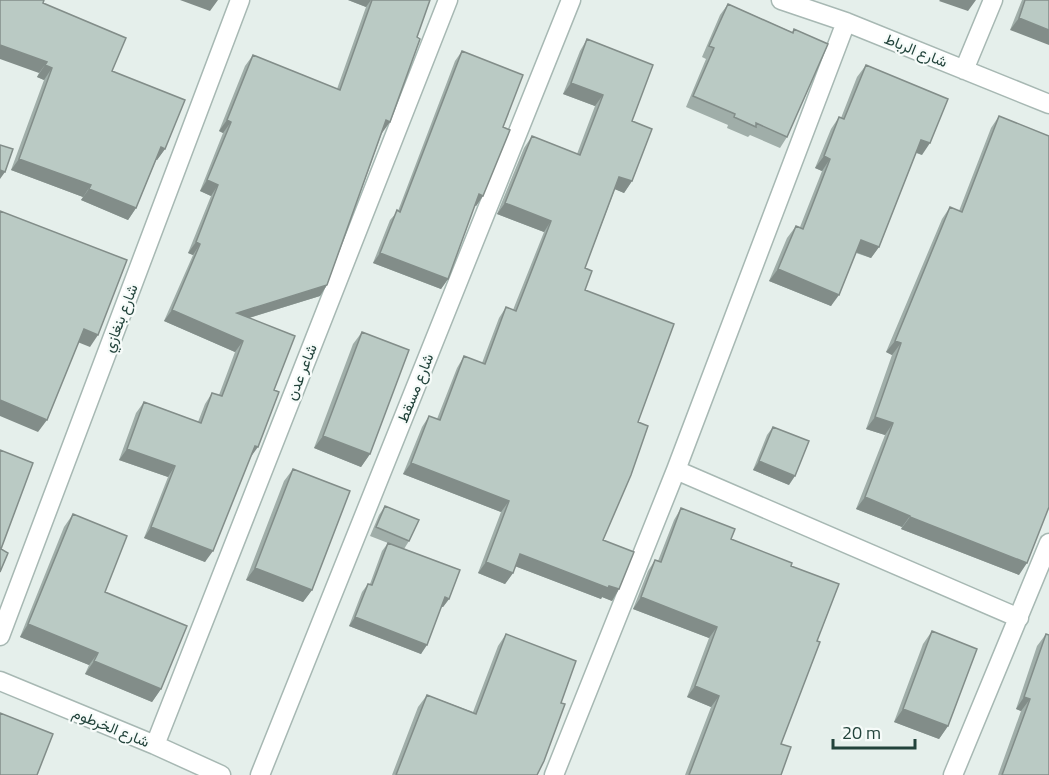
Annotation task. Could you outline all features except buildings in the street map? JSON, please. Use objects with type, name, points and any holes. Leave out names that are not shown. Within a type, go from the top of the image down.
[{"type":"street","name":"شارع بنغازي","points":[[0,636],[240,0]]},
{"type":"street","name":"شاعر عدن","points":[[155,745],[448,0]]},
{"type":"street","name":"شارع مسقط","points":[[260,775],[570,0]]},
{"type":"street","name":"شارع الرباط","points":[[781,0],[800,3],[1049,104]]},
{"type":"street","points":[[964,70],[993,0]]},
{"type":"street","points":[[554,775],[676,470],[846,22]]},
{"type":"street","points":[[676,470],[1019,618]]},
{"type":"street","points":[[953,775],[1049,543]]},
{"type":"street","name":"شارع الخرطوم","points":[[0,681],[155,745],[220,775]]}]
